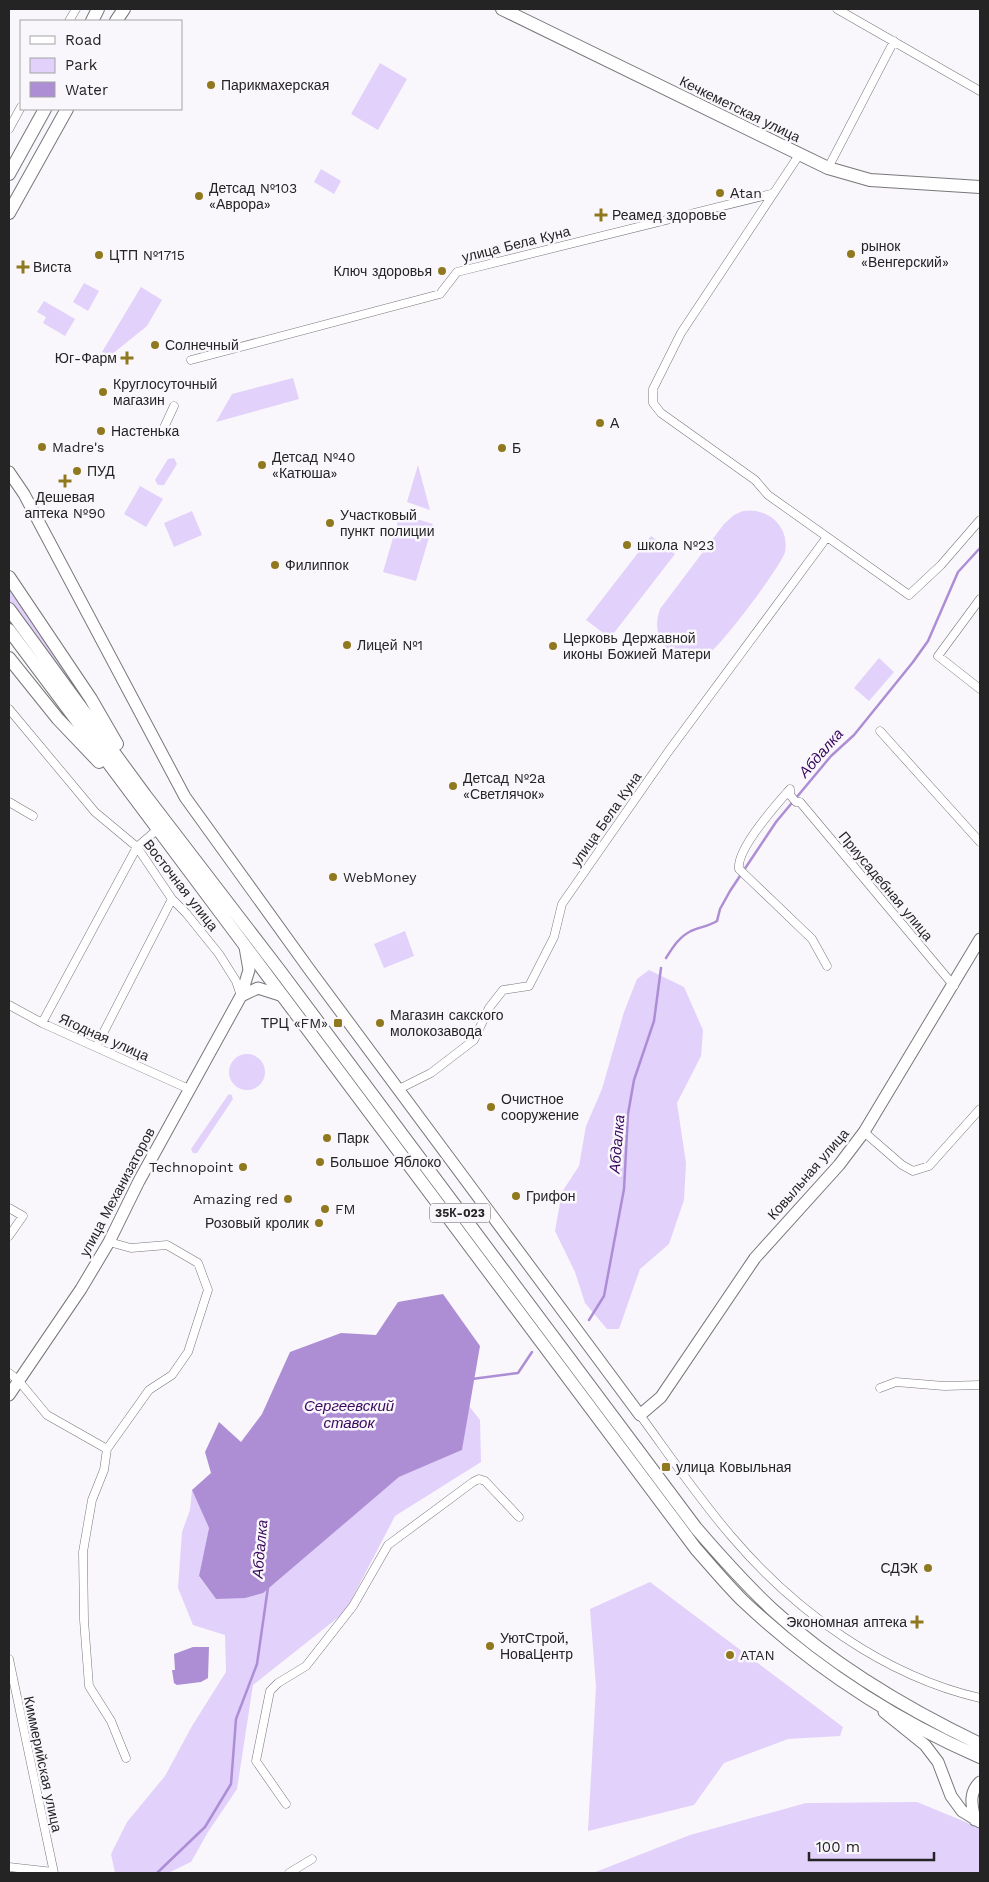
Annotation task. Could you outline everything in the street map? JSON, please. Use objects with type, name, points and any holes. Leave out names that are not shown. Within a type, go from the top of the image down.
[{"type":"main road","points":[[117,20],[124,9]]},
{"type":"main road","name":"Кечкеметская улица","points":[[502,9],[828,168],[870,180],[980,187]]},
{"type":"main road","points":[[9,174],[43,110]]},
{"type":"main road","points":[[9,212],[65,110]]},
{"type":"main road","points":[[9,577],[91,698],[144,794]]},
{"type":"main road","name":"35К-023","points":[[9,609],[144,794],[280,971],[690,1520],[736,1575],[775,1612],[828,1655],[889,1696],[980,1744]]},
{"type":"main road","name":"35К-023","points":[[9,630],[687,1538],[742,1599],[783,1636],[822,1667],[866,1697],[922,1730],[980,1757]]},
{"type":"main road","points":[[9,658],[58,719],[126,788]]},
{"type":"street","points":[[70,20],[76,9]]},
{"type":"street","points":[[836,9],[980,91]]},
{"type":"street","points":[[828,168],[894,41]]},
{"type":"street","points":[[9,129],[20,109]]},
{"type":"street","points":[[799,155],[771,194],[682,333],[655,384],[652,395],[657,409],[755,480],[768,495],[909,595],[941,565],[980,520]]},
{"type":"street","name":"улица Бела Куна","points":[[191,360],[440,294],[457,272],[771,194]]},
{"type":"street","points":[[161,434],[174,406]]},
{"type":"street","points":[[9,472],[24,494],[185,797],[303,961],[640,1416],[732,1537],[796,1602],[862,1648],[903,1670],[940,1686],[980,1697]]},
{"type":"street","name":"улица Бела Куна","points":[[399,1089],[431,1073],[474,1040],[489,1008],[503,990],[528,986],[554,937],[556,921],[562,904],[668,752],[827,537]]},
{"type":"street","points":[[980,599],[938,656],[980,689]]},
{"type":"street","name":"Восточная улица","points":[[9,710],[95,812],[137,848],[172,899],[186,913],[219,954],[236,981],[241,996]]},
{"type":"street","points":[[880,731],[980,842]]},
{"type":"street","name":"Приусадебная улица","points":[[827,966],[812,939],[742,873],[739,863],[753,834],[790,789],[790,795],[798,802],[954,986]]},
{"type":"street","points":[[9,802],[33,816]]},
{"type":"street","points":[[42,1023],[137,848],[158,829]]},
{"type":"street","points":[[96,1046],[172,899]]},
{"type":"street","name":"Ковыльная улица","points":[[640,1416],[661,1397],[755,1258],[839,1165],[864,1132],[954,986],[980,939]]},
{"type":"street","name":"улица Механизаторов","points":[[9,1395],[13,1377],[81,1289],[109,1242],[139,1181],[241,996],[249,970],[244,944]]},
{"type":"street","points":[[241,996],[258,988],[282,996]]},
{"type":"street","name":"Ягодная улица","points":[[9,1005],[42,1023],[189,1089]]},
{"type":"street","points":[[864,1132],[902,1165],[913,1171],[930,1166],[980,1109]]},
{"type":"street","points":[[9,1208],[23,1216],[9,1236]]},
{"type":"street","points":[[109,1242],[131,1248],[167,1245],[198,1263],[208,1290],[185,1358],[172,1375],[148,1390],[107,1449],[104,1470],[92,1500],[83,1552],[84,1620],[89,1686],[111,1721],[126,1758]]},
{"type":"street","points":[[13,1377],[47,1415],[107,1449]]},
{"type":"street","points":[[880,1388],[896,1382],[944,1386],[980,1385]]},
{"type":"street","points":[[286,1804],[256,1761],[270,1691],[278,1683],[306,1666],[353,1606],[388,1545],[473,1482],[480,1479],[485,1481],[518,1518]]},
{"type":"street","name":"Киммерийская улица","points":[[9,1659],[54,1873]]},
{"type":"street","points":[[866,1697],[925,1745],[938,1762],[951,1796],[962,1811],[978,1821]]},
{"type":"street","points":[[978,1821],[971,1805],[972,1792],[980,1782]]},
{"type":"street","points":[[289,1873],[312,1859]]},
{"type":"street","points":[[9,1867],[54,1873]]},
{"type":"green space","points":[[380,63],[407,79],[378,130],[351,114]]},
{"type":"green space","points":[[321,169],[341,181],[334,194],[314,182]]},
{"type":"green space","points":[[84,283],[99,291],[88,311],[73,302]]},
{"type":"green space","points":[[141,287],[162,300],[147,326],[111,355],[102,352]]},
{"type":"green space","points":[[44,301],[75,319],[65,336],[43,323],[46,317],[37,312]]},
{"type":"green space","points":[[293,378],[299,399],[216,422],[232,394]]},
{"type":"green space","points":[[174,458],[177,464],[164,485],[158,485],[155,480],[168,459]]},
{"type":"green space","points":[[418,465],[430,510],[407,502]]},
{"type":"green space","points":[[140,486],[163,499],[146,527],[124,514]]},
{"type":"green space","points":[[192,511],[202,535],[174,547],[164,523]]},
{"type":"green space","points":[[743,511],[761,512],[775,521],[784,534],[785,552],[763,588],[716,647],[704,656],[687,658],[676,655],[663,644],[659,635],[657,619],[660,609],[724,524],[734,515]]},
{"type":"green space","points":[[400,514],[433,524],[416,581],[383,572]]},
{"type":"green space","points":[[651,536],[675,554],[610,638],[586,620]]},
{"type":"green space","points":[[9,588],[84,701],[85,705],[9,602]]},
{"type":"green space","points":[[879,658],[894,672],[869,701],[854,688]]},
{"type":"green space","points":[[405,931],[414,956],[384,968],[374,944]]},
{"type":"green space","points":[[649,970],[684,987],[703,1030],[701,1056],[677,1103],[686,1163],[684,1200],[669,1244],[640,1269],[619,1329],[607,1329],[585,1303],[575,1272],[555,1231],[562,1192],[579,1166],[586,1126],[602,1089],[624,1012],[637,979]]},
{"type":"green space","points":[[247,1054],[259,1060],[265,1072],[259,1084],[247,1090],[235,1084],[229,1072],[235,1060]]},
{"type":"green space","points":[[231,1094],[233,1099],[197,1153],[193,1153],[191,1149],[228,1095]]},
{"type":"green space","points":[[469,1406],[480,1420],[481,1462],[395,1516],[345,1612],[253,1685],[237,1789],[208,1832],[191,1862],[168,1873],[115,1873],[111,1854],[127,1822],[165,1776],[192,1726],[226,1672],[225,1635],[193,1625],[178,1588],[182,1532],[190,1510],[192,1490],[209,1528],[199,1577],[216,1599],[341,1525],[399,1477],[462,1450]]},
{"type":"green space","points":[[650,1582],[843,1727],[840,1736],[788,1739],[724,1763],[694,1805],[588,1831],[596,1687],[590,1609]]},
{"type":"green space","points":[[917,1802],[980,1828],[980,1873],[593,1873],[690,1835],[806,1803]]},
{"type":"water","name":"Сергеевский ставок","points":[[443,1294],[480,1346],[462,1450],[399,1477],[263,1593],[245,1598],[216,1599],[199,1576],[209,1528],[192,1490],[211,1473],[205,1452],[219,1422],[241,1442],[262,1414],[290,1352],[341,1333],[376,1335],[398,1302]]},
{"type":"water","points":[[193,1647],[209,1647],[208,1678],[201,1682],[177,1685],[174,1683],[172,1670],[175,1670],[174,1654]]},
{"type":"waterway","name":"Абдалка","points":[[666,958],[687,933],[717,921],[720,909],[730,891],[776,822],[831,756],[854,735],[928,641],[958,572],[980,548]]},
{"type":"waterway","name":"Абдалка","points":[[589,1320],[604,1296],[624,1189],[628,1114],[634,1080],[654,1021],[661,968]]},
{"type":"waterway","name":"Абдалка","points":[[472,1379],[518,1373],[532,1352]]},
{"type":"waterway","name":"Абдалка","points":[[157,1873],[205,1827],[231,1784],[236,1719],[257,1664],[268,1587]]},
{"type":"place","name":"Парикмахерская","points":[[211,85]]},
{"type":"place","name":"Аtan","points":[[720,193]]},
{"type":"place","name":"Детсад №103 «Аврора»","points":[[199,196]]},
{"type":"place","name":"Реамед здоровье","points":[[601,215]]},
{"type":"place","name":"рынок «Венгерский»","points":[[851,254]]},
{"type":"place","name":"ЦТП №1715","points":[[99,255]]},
{"type":"place","name":"Виста","points":[[23,267]]},
{"type":"place","name":"Ключ здоровья","points":[[442,271]]},
{"type":"place","name":"Солнечный","points":[[155,345]]},
{"type":"place","name":"Юг-Фарм","points":[[127,358]]},
{"type":"place","name":"Круглосуточный магазин","points":[[103,392]]},
{"type":"place","name":"А","points":[[600,423]]},
{"type":"place","name":"Настенька","points":[[101,431]]},
{"type":"place","name":"Madre's","points":[[42,447]]},
{"type":"place","name":"Б","points":[[502,448]]},
{"type":"place","name":"Детсад №40 «Катюша»","points":[[262,465]]},
{"type":"place","name":"ПУД","points":[[77,471]]},
{"type":"place","name":"Дешевая аптека №90","points":[[65,481]]},
{"type":"place","name":"Участковый пункт полиции","points":[[330,523]]},
{"type":"place","name":"школа №23","points":[[627,545]]},
{"type":"place","name":"Филиппок","points":[[275,565]]},
{"type":"place","name":"Лицей №1","points":[[347,645]]},
{"type":"place","name":"Церковь Державной иконы Божией Матери","points":[[553,646]]},
{"type":"place","name":"Детсад №2а «Светлячок»","points":[[453,786]]},
{"type":"place","name":"WebMoney","points":[[333,877]]},
{"type":"place","name":"ТРЦ «FM»","points":[[338,1023]]},
{"type":"place","name":"Магазин сакского молокозавода","points":[[380,1023]]},
{"type":"place","name":"Очистное сооружение","points":[[491,1107]]},
{"type":"place","name":"Парк","points":[[327,1138]]},
{"type":"place","name":"Большое Яблоко","points":[[320,1162]]},
{"type":"place","name":"Technopoint","points":[[243,1167]]},
{"type":"place","name":"Грифон","points":[[516,1196]]},
{"type":"place","name":"Amazing red","points":[[288,1199]]},
{"type":"place","name":"FM","points":[[325,1209]]},
{"type":"place","name":"Розовый кролик","points":[[319,1223]]},
{"type":"place","name":"улица Ковыльная","points":[[666,1467]]},
{"type":"place","name":"СДЭК","points":[[928,1568]]},
{"type":"place","name":"Экономная аптека","points":[[917,1622]]},
{"type":"place","name":"УютСтрой, НоваЦентр","points":[[490,1646]]},
{"type":"place","name":"ATAN","points":[[730,1655]]}]
